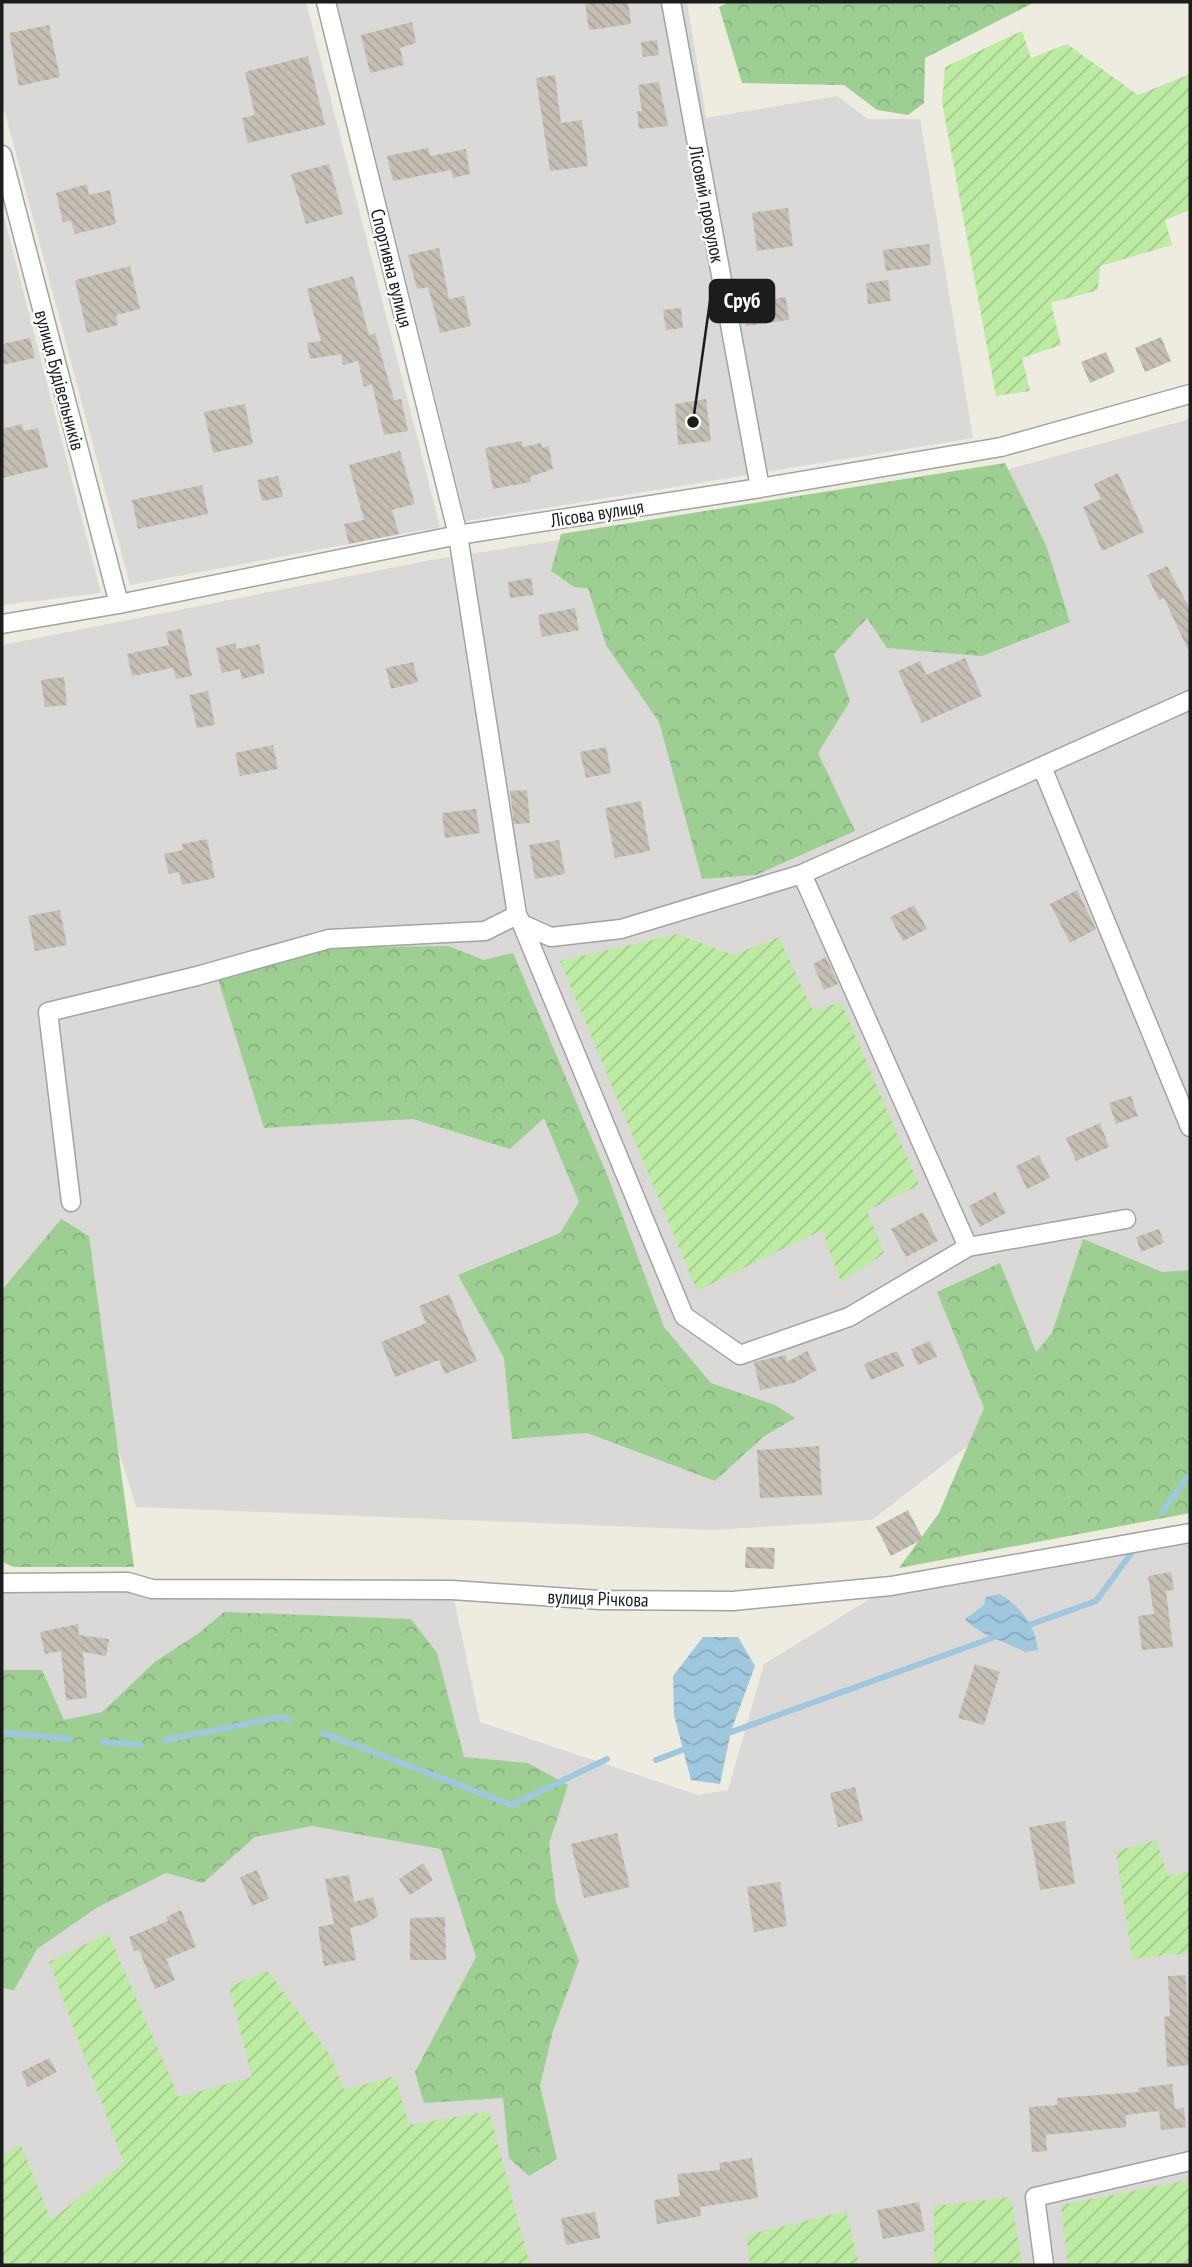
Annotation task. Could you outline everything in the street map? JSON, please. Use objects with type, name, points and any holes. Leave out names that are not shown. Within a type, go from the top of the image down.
[{"type":"street","name":"Спортивна вулиця","points":[[326,2],[458,535],[520,920],[684,1317],[740,1355],[849,1318],[968,1247]]},
{"type":"street","name":"Лісовий провулок","points":[[671,2],[760,488]]},
{"type":"street","name":"вулиця Будівельників","points":[[2,155],[119,604]]},
{"type":"street","name":"Лісова вулиця","points":[[2,624],[119,604],[458,535],[1001,447],[1190,394]]},
{"type":"street","points":[[71,1202],[48,1012],[197,976],[329,939],[485,932],[520,920],[551,937],[621,929],[802,874],[1190,700]]},
{"type":"street","points":[[1042,767],[1190,1127]]},
{"type":"street","points":[[802,874],[968,1247],[1126,1219]]},
{"type":"street","name":"вулиця Річкова","points":[[2,1583],[128,1582],[152,1589],[452,1590],[600,1600],[733,1601],[891,1586],[1190,1533]]},
{"type":"street","points":[[1044,2265],[1035,2197],[1190,2161]]},
{"type":"shaded area","points":[[2,2],[306,2],[440,527],[130,585],[2,101]]},
{"type":"shaded area","points":[[337,2],[687,2],[706,118],[837,96],[868,119],[920,119],[973,438],[466,521]]},
{"type":"shaded area","points":[[2,209],[101,593],[2,605]]},
{"type":"shaded area","points":[[1190,419],[1190,1274],[872,1520],[714,1530],[136,1507],[79,1322],[2,1327],[2,645],[431,560],[999,472]]},
{"type":"shaded area","points":[[1190,1533],[1190,2265],[2,2265],[2,1583],[452,1590],[480,1722],[698,1795],[728,1790],[764,1664],[891,1586]]},
{"type":"green space","points":[[729,2],[1035,2],[925,58],[924,103],[908,115],[877,110],[844,85],[742,83],[719,7]]},
{"type":"green space","points":[[1022,31],[1031,58],[1067,44],[1138,95],[1190,74],[1190,210],[1165,220],[1172,245],[1100,266],[1098,290],[1051,303],[1061,345],[1022,358],[1030,391],[996,396],[942,102],[945,67]]},
{"type":"green space","points":[[1005,463],[1046,545],[1070,622],[982,656],[887,648],[867,618],[834,654],[850,701],[818,753],[855,831],[756,875],[702,879],[659,722],[606,645],[588,588],[574,587],[551,571],[561,534]]},
{"type":"green space","points":[[677,934],[733,955],[779,937],[813,1011],[841,1002],[919,1185],[867,1211],[884,1253],[841,1283],[822,1230],[697,1291],[560,961]]},
{"type":"green space","points":[[448,946],[484,960],[513,953],[608,1177],[664,1327],[711,1383],[775,1405],[795,1418],[763,1437],[715,1481],[587,1433],[512,1439],[504,1358],[458,1275],[560,1233],[579,1202],[544,1118],[510,1149],[413,1119],[264,1128],[218,979],[299,948]]},
{"type":"green space","points":[[61,1219],[89,1236],[134,1567],[14,1567],[2,1562],[2,1290]]},
{"type":"green space","points":[[1083,1239],[1162,1272],[1190,1270],[1190,1513],[899,1568],[939,1513],[984,1408],[937,1292],[1000,1263],[1036,1352],[1052,1333]]},
{"type":"green space","points":[[224,1612],[411,1619],[437,1653],[464,1757],[528,1763],[568,1785],[549,1844],[556,1902],[579,1961],[553,2031],[540,2086],[557,2159],[529,2176],[509,2158],[503,2098],[424,2103],[415,2072],[476,1957],[441,1849],[312,1826],[255,1837],[203,1883],[166,1873],[98,1907],[37,1949],[14,1990],[2,1988],[2,1670],[42,1670],[64,1720],[102,1712],[156,1661],[199,1633]]},
{"type":"green space","points":[[1156,1840],[1168,1876],[1190,1871],[1190,1953],[1132,1959],[1116,1851]]},
{"type":"green space","points":[[108,1933],[179,2097],[252,2077],[229,1987],[267,1970],[331,2056],[344,2090],[395,2076],[409,2125],[489,2111],[530,2265],[2,2265],[2,2154],[21,2145],[51,2220],[124,2163],[49,1962]]},
{"type":"green space","points":[[1188,2180],[1190,2265],[1068,2265],[1061,2205]]},
{"type":"green space","points":[[1011,2197],[1022,2265],[934,2265],[934,2206]]},
{"type":"green space","points":[[846,2211],[859,2265],[750,2265],[746,2235]]},
{"type":"water","points":[[1000,1594],[1026,1618],[1034,1633],[1038,1650],[1025,1652],[984,1634],[965,1619],[984,1605],[986,1597]]},
{"type":"water","points":[[703,1637],[738,1637],[755,1666],[731,1731],[720,1784],[691,1780],[674,1715],[673,1676]]},
{"type":"building","points":[[585,2],[628,2],[631,24],[589,30]]},
{"type":"building","points":[[412,22],[416,43],[400,48],[404,65],[370,73],[361,35]]},
{"type":"building","points":[[49,25],[60,77],[19,86],[9,33]]},
{"type":"building","points":[[657,40],[659,55],[643,57],[641,42]]},
{"type":"building","points":[[308,56],[325,125],[248,143],[242,118],[255,115],[245,72]]},
{"type":"building","points":[[555,75],[561,123],[582,120],[588,166],[550,171],[536,78]]},
{"type":"building","points":[[659,82],[668,126],[639,129],[637,111],[642,111],[638,85]]},
{"type":"building","points":[[428,148],[430,156],[466,149],[470,174],[453,178],[451,170],[393,181],[387,156]]},
{"type":"building","points":[[329,164],[343,214],[306,224],[291,174]]},
{"type":"building","points":[[87,184],[89,195],[110,190],[116,224],[75,234],[71,221],[63,222],[56,193]]},
{"type":"building","points":[[788,208],[793,246],[757,251],[752,213]]},
{"type":"building","points":[[929,244],[931,265],[886,271],[883,250]]},
{"type":"building","points":[[439,248],[449,299],[464,296],[471,326],[440,333],[428,287],[417,289],[408,255]]},
{"type":"building","points":[[130,266],[140,309],[116,315],[118,325],[87,333],[75,280]]},
{"type":"building","points":[[353,276],[369,335],[375,333],[394,400],[401,399],[408,431],[384,435],[372,384],[364,387],[358,361],[343,365],[341,354],[310,359],[307,343],[321,341],[307,289]]},
{"type":"building","points":[[888,280],[891,301],[868,304],[866,283]]},
{"type":"building","points":[[786,297],[789,320],[746,326],[743,303]]},
{"type":"building","points":[[681,308],[683,328],[666,330],[663,310]]},
{"type":"building","points":[[1161,337],[1171,361],[1145,372],[1135,348]]},
{"type":"building","points":[[30,338],[35,358],[2,365],[2,344]]},
{"type":"building","points":[[1106,352],[1115,372],[1090,383],[1081,362]]},
{"type":"building","points":[[706,399],[711,441],[678,445],[675,404]]},
{"type":"building","points":[[245,404],[253,444],[213,453],[204,412]]},
{"type":"building","points":[[22,424],[24,431],[38,428],[48,467],[2,478],[2,429]]},
{"type":"building","points":[[522,441],[523,447],[541,443],[542,448],[549,446],[553,469],[530,477],[531,482],[493,489],[485,448]]},
{"type":"building","points":[[400,451],[415,504],[392,510],[399,534],[349,544],[344,524],[364,520],[349,465]]},
{"type":"building","points":[[1118,473],[1144,532],[1102,551],[1083,507],[1101,499],[1094,484]]},
{"type":"building","points":[[278,476],[283,497],[262,501],[257,480]]},
{"type":"building","points":[[202,485],[208,514],[138,529],[132,500]]},
{"type":"building","points":[[1167,566],[1190,609],[1190,654],[1164,598],[1159,600],[1147,575]]},
{"type":"building","points":[[531,578],[534,595],[510,598],[508,582]]},
{"type":"building","points":[[575,608],[579,630],[542,637],[538,615]]},
{"type":"building","points":[[181,629],[192,676],[176,679],[173,668],[132,676],[127,654],[169,645],[166,632]]},
{"type":"building","points":[[235,643],[237,649],[259,644],[265,673],[242,679],[240,669],[222,673],[216,648]]},
{"type":"building","points":[[965,658],[982,696],[922,723],[898,671],[920,661],[926,675]]},
{"type":"building","points":[[413,662],[418,682],[391,689],[386,668]]},
{"type":"building","points":[[64,677],[67,705],[45,707],[41,680]]},
{"type":"building","points":[[208,691],[215,725],[197,728],[189,695]]},
{"type":"building","points":[[273,745],[278,769],[240,776],[235,753]]},
{"type":"building","points":[[606,747],[611,773],[586,778],[580,752]]},
{"type":"building","points":[[527,790],[530,823],[514,824],[510,791]]},
{"type":"building","points":[[641,801],[650,851],[615,858],[605,808]]},
{"type":"building","points":[[476,809],[480,833],[445,838],[442,813]]},
{"type":"building","points":[[207,839],[215,878],[182,885],[179,872],[169,874],[164,854],[183,850],[182,844]]},
{"type":"building","points":[[559,840],[565,874],[535,879],[529,845]]},
{"type":"building","points":[[1077,890],[1096,929],[1070,943],[1050,904]]},
{"type":"building","points":[[914,905],[927,929],[903,941],[890,917]]},
{"type":"building","points":[[60,910],[67,945],[35,951],[28,916]]},
{"type":"building","points":[[826,957],[838,984],[824,990],[813,964]]},
{"type":"building","points":[[1131,1096],[1138,1116],[1116,1124],[1109,1103]]},
{"type":"building","points":[[1100,1123],[1109,1147],[1076,1161],[1066,1138]]},
{"type":"building","points":[[1039,1155],[1050,1178],[1027,1189],[1016,1166]]},
{"type":"building","points":[[995,1192],[1006,1213],[980,1227],[969,1206]]},
{"type":"building","points":[[923,1212],[938,1241],[906,1257],[891,1229]]},
{"type":"building","points":[[1159,1229],[1164,1243],[1141,1252],[1136,1237]]},
{"type":"building","points":[[449,1294],[477,1361],[445,1374],[439,1360],[395,1377],[381,1342],[426,1323],[419,1306]]},
{"type":"building","points":[[930,1341],[937,1357],[918,1365],[911,1349]]},
{"type":"building","points":[[807,1351],[817,1370],[794,1383],[760,1390],[754,1362],[786,1355],[787,1362]]},
{"type":"building","points":[[897,1351],[904,1366],[871,1380],[864,1364]]},
{"type":"building","points":[[819,1446],[822,1495],[760,1498],[757,1450]]},
{"type":"building","points":[[908,1510],[923,1539],[891,1556],[876,1527]]},
{"type":"building","points":[[746,1547],[775,1548],[774,1569],[745,1568]]},
{"type":"building","points":[[1171,1572],[1174,1590],[1166,1591],[1173,1647],[1142,1650],[1138,1616],[1154,1614],[1148,1576]]},
{"type":"building","points":[[78,1624],[79,1635],[109,1639],[106,1656],[83,1652],[87,1698],[66,1700],[61,1651],[45,1654],[40,1632]]},
{"type":"building","points":[[975,1664],[1000,1672],[984,1725],[958,1718]]},
{"type":"building","points":[[855,1787],[863,1821],[838,1827],[830,1793]]},
{"type":"building","points":[[1065,1821],[1075,1884],[1040,1890],[1029,1827]]},
{"type":"building","points":[[617,1833],[630,1887],[584,1898],[571,1844]]},
{"type":"building","points":[[423,1863],[433,1880],[410,1895],[399,1879]]},
{"type":"building","points":[[257,1870],[269,1899],[252,1906],[240,1877]]},
{"type":"building","points":[[349,1875],[354,1902],[373,1897],[378,1916],[366,1924],[350,1928],[356,1960],[324,1966],[318,1927],[334,1924],[325,1879]]},
{"type":"building","points":[[780,1882],[787,1926],[754,1932],[747,1887]]},
{"type":"building","points":[[181,1910],[196,1947],[166,1959],[175,1980],[155,1989],[139,1950],[134,1951],[129,1937],[168,1921],[166,1917]]},
{"type":"building","points":[[445,1917],[446,1960],[410,1960],[410,1918]]},
{"type":"building","points":[[1186,1975],[1190,2065],[1167,2067],[1164,2017],[1170,2016],[1168,1976]]},
{"type":"building","points":[[49,2058],[57,2072],[28,2087],[21,2072]]},
{"type":"building","points":[[1172,2084],[1175,2109],[1184,2108],[1186,2127],[1161,2130],[1159,2111],[1126,2115],[1126,2127],[1046,2135],[1047,2151],[1032,2152],[1029,2107],[1057,2105],[1057,2098],[1139,2092],[1138,2088]]},
{"type":"building","points":[[752,2158],[758,2198],[700,2207],[701,2216],[657,2224],[654,2200],[680,2196],[677,2174],[720,2170],[719,2163]]},
{"type":"building","points":[[919,2202],[925,2231],[883,2239],[877,2210]]},
{"type":"building","points":[[595,2212],[600,2238],[566,2245],[561,2218]]},
{"type":"waterway","points":[[1162,1512],[1190,1474]]},
{"type":"waterway","points":[[1023,1627],[1096,1601],[1135,1548]]},
{"type":"waterway","points":[[723,1735],[1003,1634]]},
{"type":"waterway","points":[[165,1740],[281,1717],[289,1720]]},
{"type":"waterway","points":[[2,1733],[70,1739]]},
{"type":"waterway","points":[[323,1733],[512,1805],[607,1759]]},
{"type":"waterway","points":[[103,1742],[140,1745]]},
{"type":"waterway","points":[[656,1760],[690,1747]]},
{"type":"place","name":"Сруб","points":[[693,422]]}]
